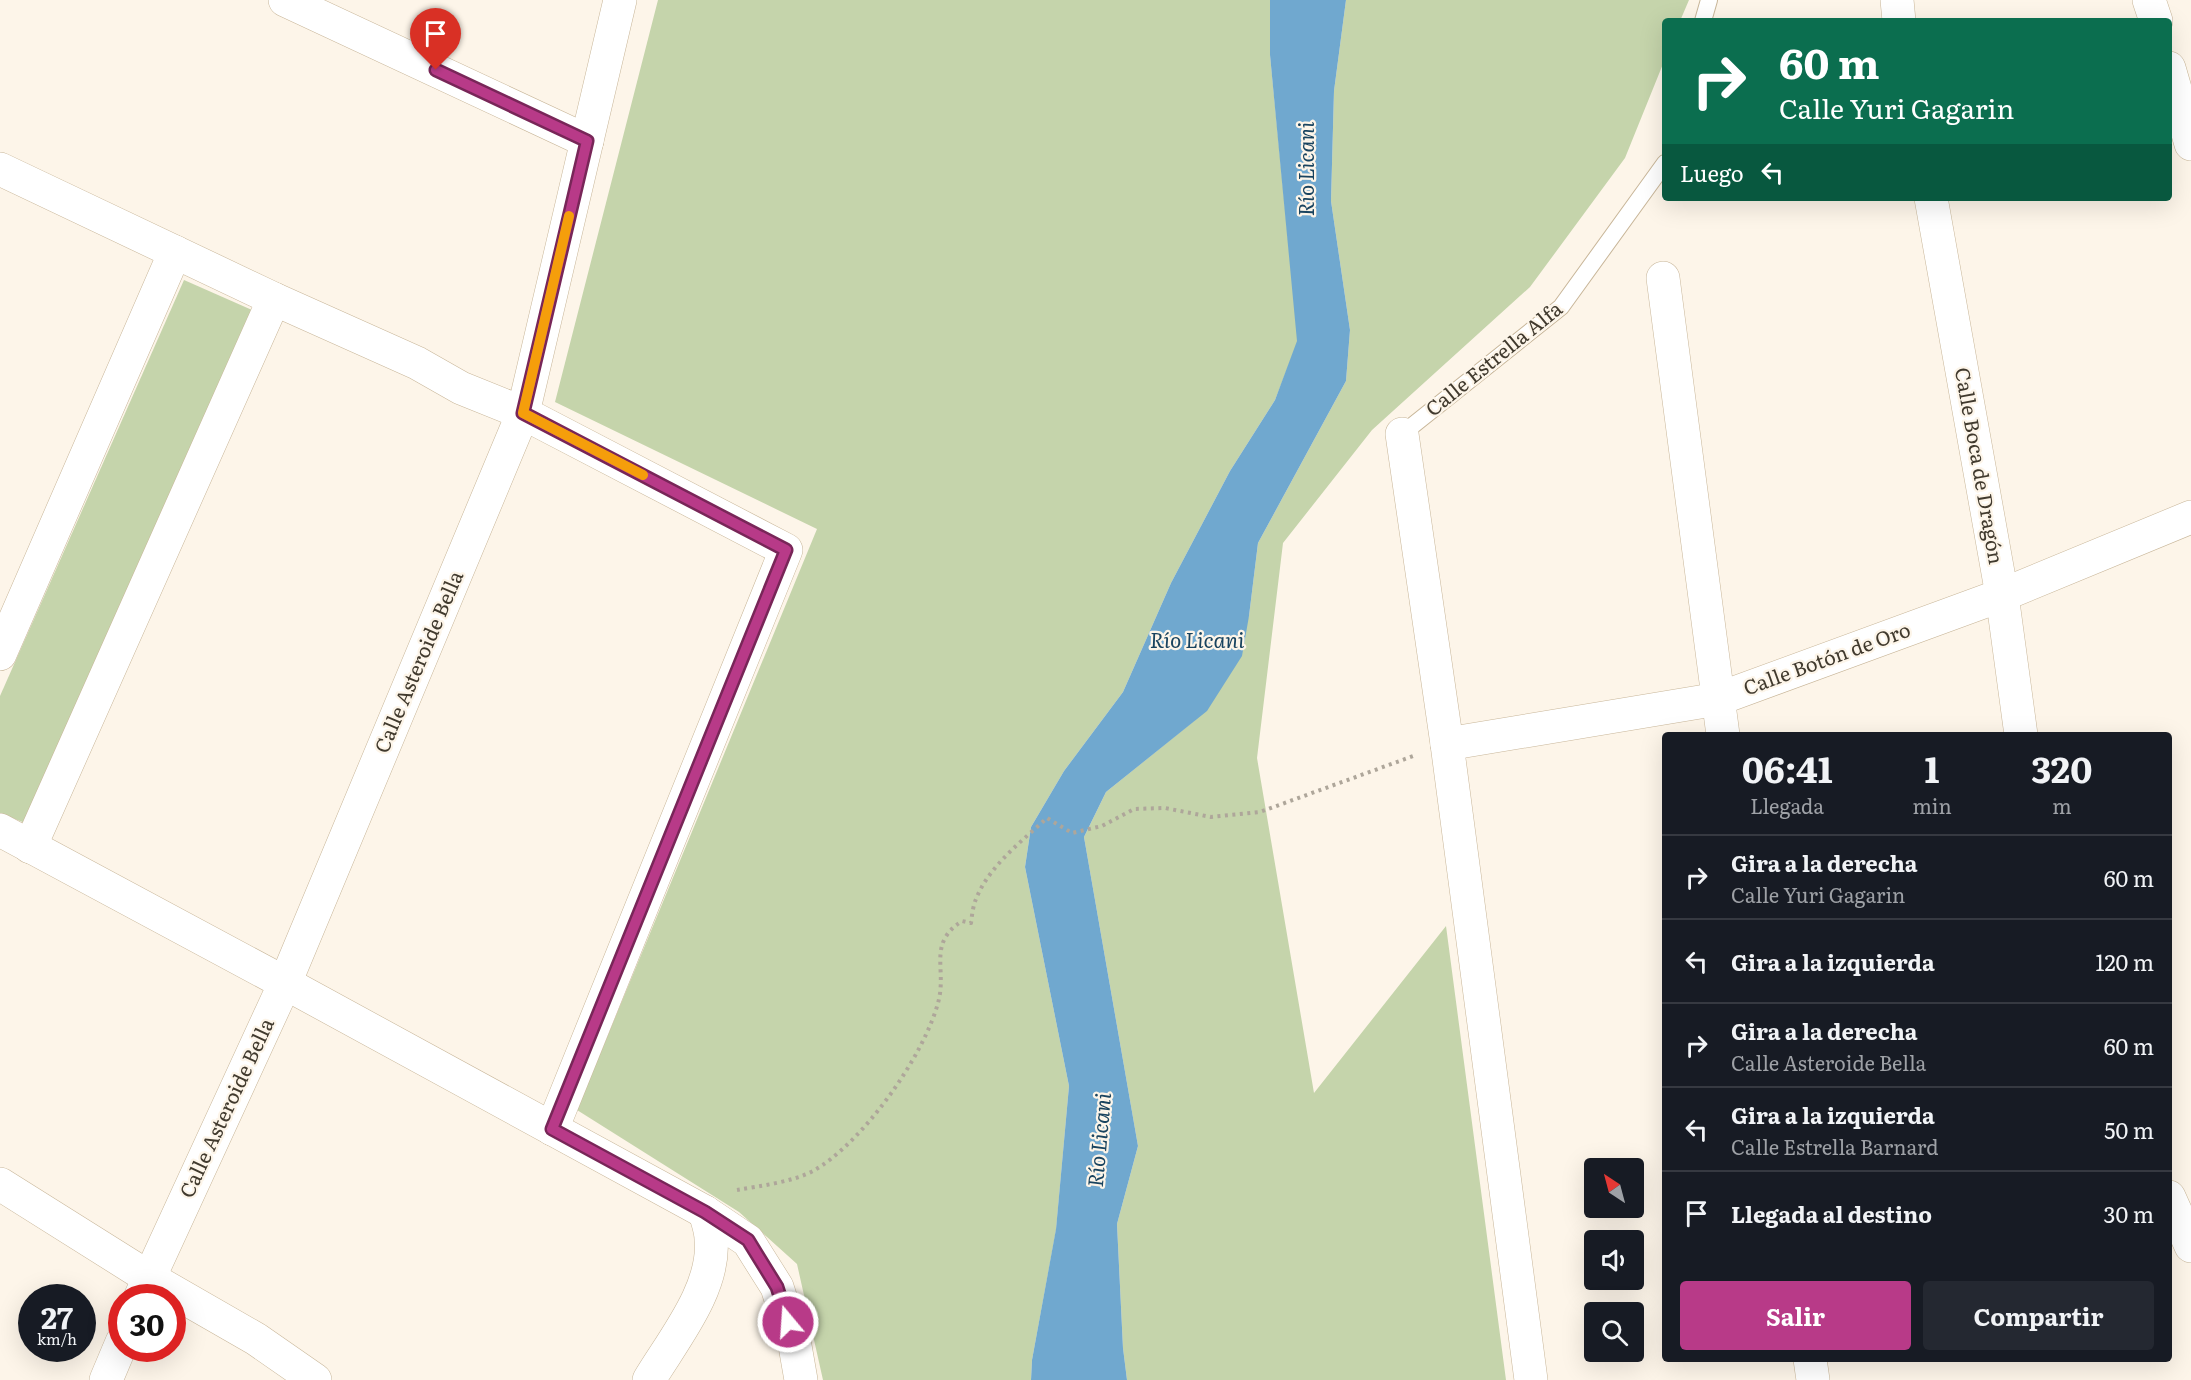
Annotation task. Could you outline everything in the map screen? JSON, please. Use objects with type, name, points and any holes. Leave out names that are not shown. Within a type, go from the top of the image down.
[{"type":"street","points":[[285,0],[587,141]]},
{"type":"street","name":"Calle Asteroide Bella","points":[[145,1284],[285,983],[523,413],[620,0]]},
{"type":"street","points":[[1897,0],[1899,18]]},
{"type":"street","points":[[2150,0],[2155,18]]},
{"type":"street","points":[[2172,78],[2191,144]]},
{"type":"street","points":[[0,169],[274,299],[417,363],[461,388],[523,413],[786,550],[552,1129]]},
{"type":"street","name":"Calle Boca de Dragón","points":[[1932,201],[2002,595],[2021,732]]},
{"type":"street","points":[[0,654],[175,252]]},
{"type":"street","points":[[1663,278],[1723,732]]},
{"type":"street","points":[[30,847],[274,299]]},
{"type":"street","points":[[1402,434],[1447,744],[1531,1380]]},
{"type":"street","name":"Calle Botón de Oro","points":[[1447,744],[1718,699],[2002,595],[2191,517]]},
{"type":"street","points":[[0,830],[705,1212],[748,1240],[777,1287],[794,1340],[801,1380]]},
{"type":"street","points":[[0,1184],[140,1284]]},
{"type":"street","points":[[2172,1204],[2191,1246]]},
{"type":"street","points":[[649,1380],[700,1296],[710,1267],[711,1239],[705,1212]]},
{"type":"street","points":[[186,1306],[256,1339],[315,1380]]},
{"type":"street","points":[[106,1380],[114,1362]]},
{"type":"street","points":[[1810,1362],[1813,1380]]},
{"type":"lane","points":[[1704,18],[1708,0]]},
{"type":"lane","name":"Calle Estrella Alfa","points":[[1402,434],[1561,307],[1662,167]]},
{"type":"path","points":[[705,1212],[718,1198],[734,1191],[770,1184],[812,1171],[839,1151],[872,1118],[904,1074],[927,1033],[939,1001],[942,978],[939,958],[944,939],[951,928],[962,921],[971,922],[976,900],[990,875],[1009,853],[1047,818],[1072,833],[1102,826],[1134,809],[1165,808],[1211,817],[1260,812],[1447,744]]},
{"type":"green space","points":[[658,0],[1270,0],[1270,55],[1298,341],[1275,400],[1230,471],[1171,583],[1123,692],[1064,771],[1031,827],[1025,867],[1069,1086],[1056,1230],[1032,1360],[1031,1380],[823,1380],[797,1264],[739,1212],[577,1110],[817,529],[555,402]]},
{"type":"green space","points":[[1346,0],[1689,0],[1681,18],[1662,18],[1662,66],[1625,158],[1530,287],[1372,430],[1283,543],[1257,758],[1314,1093],[1446,926],[1506,1380],[1127,1380],[1123,1348],[1117,1224],[1138,1146],[1084,837],[1106,792],[1194,721],[1249,616],[1258,543],[1346,381],[1350,330],[1331,201],[1334,91]]},
{"type":"green space","points":[[184,280],[252,310],[25,823],[0,813],[0,696]]},
{"type":"water","name":"Río Licani","points":[[1270,0],[1346,0],[1334,91],[1331,201],[1350,330],[1346,381],[1258,543],[1242,656],[1207,711],[1106,792],[1084,837],[1138,1146],[1117,1224],[1123,1348],[1127,1380],[1031,1380],[1032,1360],[1056,1229],[1069,1086],[1025,867],[1031,827],[1064,771],[1123,692],[1171,583],[1230,471],[1275,400],[1297,341],[1270,55]]},
{"type":"slow traffic","points":[[569,216],[523,413],[643,475]]},
{"type":"route","points":[[436,70],[587,141],[523,413],[786,550],[552,1129],[705,1212],[748,1240],[777,1287],[788,1322]]}]
